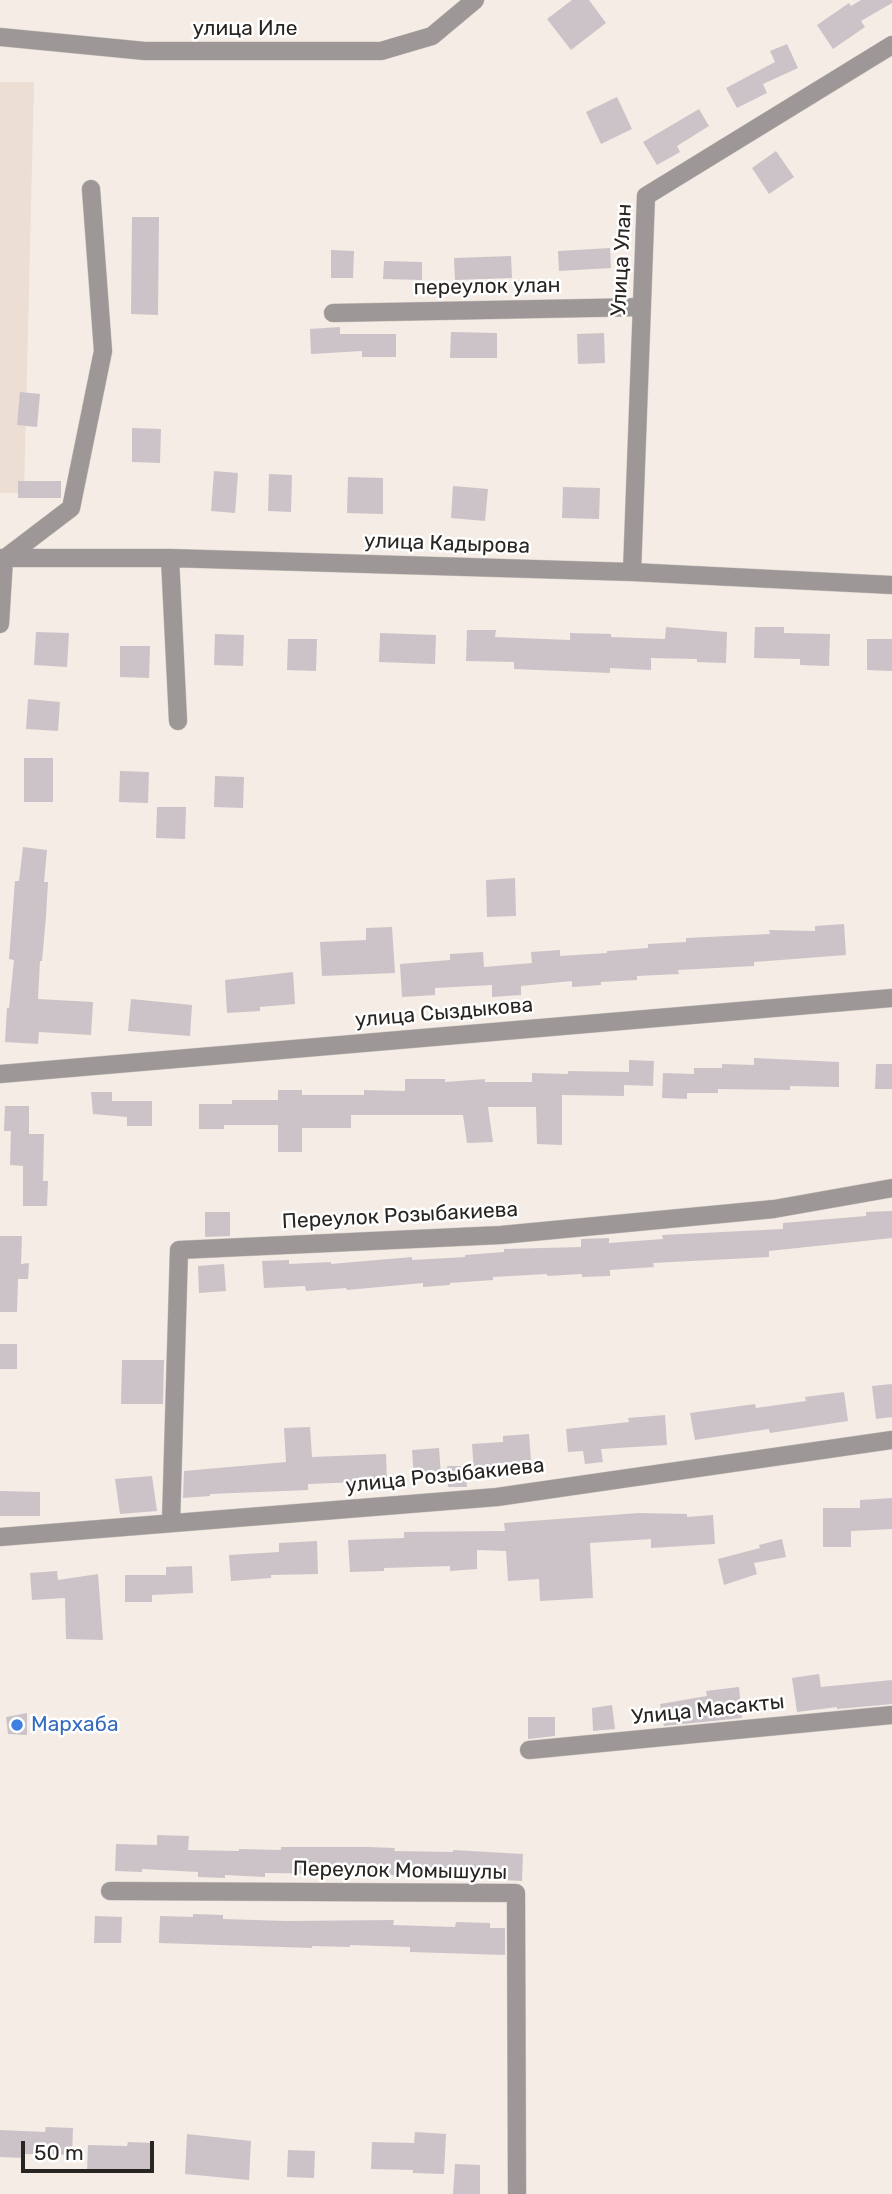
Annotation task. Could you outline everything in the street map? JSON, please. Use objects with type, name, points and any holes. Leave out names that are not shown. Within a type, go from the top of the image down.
[{"type":"street","name":"улица Иле","points":[[0,37],[145,51],[381,51],[432,36],[475,0]]},
{"type":"street","name":"Улица Улан","points":[[632,572],[646,196],[892,45]]},
{"type":"street","points":[[0,624],[2,559],[71,508],[103,351],[91,189]]},
{"type":"street","name":"переулок улан","points":[[333,313],[642,307]]},
{"type":"street","points":[[170,558],[178,721]]},
{"type":"street","name":"улица Кадырова","points":[[2,559],[170,558],[632,572],[892,585]]},
{"type":"street","name":"улица Сыздыкова","points":[[0,1074],[892,998]]},
{"type":"street","name":"Переулок Розыбакиева","points":[[171,1522],[179,1250],[501,1235],[774,1209],[892,1188]]},
{"type":"street","name":"улица Розыбакиева","points":[[0,1537],[497,1497],[892,1440]]},
{"type":"street","name":"Улица Масакты","points":[[529,1750],[892,1715]]},
{"type":"street","name":"Переулок Момышулы","points":[[110,1891],[516,1893],[517,2194]]},
{"type":"shaded area","points":[[0,82],[34,82],[24,493],[0,493]]},
{"type":"building","points":[[572,0],[589,0],[606,23],[571,50],[547,19]]},
{"type":"building","points":[[861,0],[892,0],[892,3],[861,21],[865,27],[833,49],[817,25],[849,3],[851,6]]},
{"type":"building","points":[[787,44],[798,68],[763,84],[767,93],[737,108],[726,88],[775,62],[770,51]]},
{"type":"building","points":[[617,97],[632,129],[601,144],[586,112]]},
{"type":"building","points":[[699,109],[709,126],[677,146],[680,152],[657,165],[643,142]]},
{"type":"building","points":[[776,151],[794,177],[769,194],[752,168]]},
{"type":"building","points":[[132,217],[159,217],[158,315],[131,314]]},
{"type":"building","points":[[610,248],[611,268],[559,271],[558,251]]},
{"type":"building","points":[[331,250],[354,251],[353,278],[331,278]]},
{"type":"building","points":[[511,256],[512,278],[455,280],[454,258]]},
{"type":"building","points":[[384,261],[422,262],[422,280],[383,279]]},
{"type":"building","points":[[340,327],[340,334],[396,334],[396,357],[362,357],[362,351],[311,354],[310,329]]},
{"type":"building","points":[[451,332],[497,333],[497,358],[450,358]]},
{"type":"building","points":[[604,333],[605,363],[578,364],[577,334]]},
{"type":"building","points":[[20,392],[40,394],[37,427],[17,425]]},
{"type":"building","points":[[132,428],[161,429],[160,463],[132,462]]},
{"type":"building","points":[[214,471],[238,473],[235,513],[211,511]]},
{"type":"building","points":[[269,474],[292,475],[291,512],[268,511]]},
{"type":"building","points":[[348,477],[383,478],[383,514],[347,513]]},
{"type":"building","points":[[18,481],[61,481],[61,498],[18,498]]},
{"type":"building","points":[[453,486],[488,489],[485,521],[451,518]]},
{"type":"building","points":[[563,487],[600,488],[599,519],[562,518]]},
{"type":"building","points":[[666,627],[727,632],[726,663],[651,658],[651,670],[610,668],[610,673],[514,669],[514,662],[466,661],[467,630],[496,630],[495,637],[570,640],[570,633],[665,639]]},
{"type":"building","points":[[755,627],[784,627],[784,633],[830,634],[829,666],[800,665],[800,659],[754,658]]},
{"type":"building","points":[[36,632],[69,633],[67,667],[34,665]]},
{"type":"building","points":[[380,633],[436,635],[435,664],[379,662]]},
{"type":"building","points":[[215,634],[244,635],[243,666],[214,665]]},
{"type":"building","points":[[288,639],[317,639],[316,671],[287,670]]},
{"type":"building","points":[[867,639],[892,639],[892,671],[867,670]]},
{"type":"building","points":[[120,646],[150,646],[149,678],[120,677]]},
{"type":"building","points":[[28,699],[60,702],[58,731],[26,729]]},
{"type":"building","points":[[24,758],[53,758],[53,802],[24,802]]},
{"type":"building","points":[[120,771],[149,772],[148,803],[119,802]]},
{"type":"building","points":[[215,776],[244,777],[243,808],[214,807]]},
{"type":"building","points":[[157,807],[186,807],[185,839],[156,838]]},
{"type":"building","points":[[23,847],[47,850],[44,882],[48,882],[46,916],[38,999],[93,1002],[91,1035],[39,1032],[38,1044],[5,1042],[14,960],[9,959],[15,881],[19,881]]},
{"type":"building","points":[[515,878],[516,916],[487,917],[486,880]]},
{"type":"building","points":[[844,924],[846,955],[754,962],[754,966],[678,970],[679,974],[637,976],[637,980],[601,982],[601,985],[572,987],[572,981],[521,986],[521,995],[492,997],[492,985],[435,988],[435,995],[402,997],[400,964],[450,960],[450,954],[483,952],[484,967],[532,963],[531,952],[560,950],[560,956],[607,953],[648,948],[648,944],[686,942],[686,938],[770,934],[769,930],[815,931],[815,926]]},
{"type":"building","points":[[392,927],[395,973],[322,976],[320,942],[366,940],[366,928]]},
{"type":"building","points":[[293,972],[295,1004],[260,1007],[260,1011],[227,1013],[225,980]]},
{"type":"building","points":[[131,999],[192,1005],[190,1036],[128,1031]]},
{"type":"building","points":[[754,1058],[839,1062],[839,1087],[790,1086],[790,1090],[718,1089],[718,1093],[687,1093],[687,1099],[662,1098],[663,1073],[694,1074],[694,1068],[722,1068],[722,1064],[754,1065]]},
{"type":"building","points":[[629,1060],[654,1061],[653,1086],[624,1085],[624,1096],[562,1095],[562,1145],[537,1144],[536,1107],[488,1107],[493,1142],[467,1143],[463,1115],[351,1115],[351,1128],[302,1128],[302,1152],[278,1152],[278,1125],[224,1125],[224,1129],[199,1129],[199,1104],[232,1104],[232,1100],[278,1100],[278,1090],[302,1090],[302,1095],[364,1095],[364,1090],[405,1091],[405,1079],[532,1082],[532,1073],[629,1072]]},
{"type":"building","points":[[876,1064],[892,1064],[892,1089],[875,1089]]},
{"type":"building","points":[[91,1092],[112,1092],[112,1101],[152,1101],[152,1126],[127,1126],[127,1117],[93,1114]]},
{"type":"building","points":[[5,1106],[29,1106],[29,1134],[44,1134],[43,1181],[48,1181],[47,1206],[23,1206],[23,1166],[10,1165],[11,1131],[4,1131]]},
{"type":"building","points":[[892,1211],[892,1238],[769,1251],[769,1257],[653,1263],[654,1267],[610,1270],[610,1276],[547,1274],[493,1277],[493,1280],[450,1285],[423,1287],[423,1283],[347,1290],[306,1291],[305,1286],[264,1288],[262,1261],[289,1260],[289,1264],[331,1264],[412,1257],[412,1260],[465,1257],[504,1252],[504,1249],[581,1247],[581,1239],[609,1238],[609,1243],[663,1239],[662,1235],[783,1229],[783,1223],[866,1216],[866,1212]]},
{"type":"building","points":[[205,1212],[230,1212],[230,1236],[205,1237]]},
{"type":"building","points":[[0,1236],[22,1236],[21,1264],[29,1263],[28,1279],[18,1279],[17,1312],[0,1312]]},
{"type":"building","points":[[224,1264],[226,1291],[199,1293],[198,1266]]},
{"type":"building","points":[[0,1344],[17,1344],[17,1369],[0,1369]]},
{"type":"building","points":[[122,1360],[164,1360],[163,1404],[121,1404]]},
{"type":"building","points":[[892,1384],[892,1417],[876,1419],[872,1386]]},
{"type":"building","points":[[844,1392],[848,1421],[770,1433],[769,1429],[695,1440],[690,1413],[755,1404],[756,1408]]},
{"type":"building","points":[[665,1415],[667,1445],[601,1449],[603,1462],[585,1464],[583,1451],[568,1452],[566,1429],[629,1422],[628,1418]]},
{"type":"building","points":[[310,1427],[312,1457],[386,1454],[387,1481],[308,1484],[308,1490],[210,1494],[183,1498],[184,1471],[286,1462],[284,1428]]},
{"type":"building","points":[[529,1434],[531,1461],[500,1463],[501,1469],[474,1471],[472,1444],[503,1442],[503,1436]]},
{"type":"building","points":[[439,1448],[441,1475],[414,1477],[412,1450]]},
{"type":"building","points":[[447,1466],[465,1466],[467,1487],[448,1487]]},
{"type":"building","points":[[152,1476],[157,1511],[120,1514],[115,1479]]},
{"type":"building","points":[[0,1491],[40,1492],[40,1516],[0,1516]]},
{"type":"building","points":[[892,1498],[892,1529],[851,1531],[851,1547],[823,1547],[823,1508],[860,1508],[860,1500]]},
{"type":"building","points":[[639,1513],[687,1514],[687,1517],[713,1515],[715,1544],[651,1548],[651,1539],[590,1543],[593,1598],[540,1601],[539,1579],[508,1581],[506,1551],[477,1550],[477,1569],[450,1571],[450,1566],[350,1572],[348,1540],[404,1538],[404,1532],[505,1531],[504,1523]]},
{"type":"building","points":[[782,1539],[786,1557],[754,1563],[757,1574],[724,1585],[718,1559]]},
{"type":"building","points":[[317,1541],[318,1574],[271,1575],[271,1578],[231,1581],[229,1555],[279,1552],[279,1543]]},
{"type":"building","points":[[192,1566],[193,1593],[152,1595],[152,1602],[125,1602],[125,1575],[166,1575],[166,1567]]},
{"type":"building","points":[[57,1571],[58,1580],[98,1574],[103,1640],[66,1639],[65,1598],[32,1600],[30,1573]]},
{"type":"building","points":[[819,1674],[821,1687],[892,1680],[892,1704],[797,1712],[792,1678]]},
{"type":"building","points":[[739,1687],[742,1718],[664,1726],[660,1704],[707,1696],[706,1691]]},
{"type":"building","points":[[612,1705],[615,1729],[593,1731],[592,1708]]},
{"type":"building","name":"Мархаба","points":[[27,1713],[27,1735],[8,1734],[6,1717]]},
{"type":"building","points":[[528,1717],[555,1717],[555,1736],[528,1739]]},
{"type":"building","points":[[157,1835],[189,1836],[188,1850],[368,1847],[395,1848],[394,1851],[453,1850],[523,1854],[522,1881],[265,1873],[265,1877],[225,1875],[225,1878],[198,1877],[198,1872],[142,1869],[142,1872],[115,1871],[116,1844],[157,1845]]},
{"type":"building","points":[[193,1914],[223,1915],[223,1919],[286,1921],[394,1920],[393,1925],[455,1927],[456,1922],[490,1923],[490,1928],[505,1928],[505,1955],[410,1952],[410,1947],[350,1945],[312,1948],[159,1943],[160,1916],[193,1917]]},
{"type":"building","points":[[95,1916],[122,1917],[121,1943],[94,1943]]},
{"type":"building","points":[[46,2127],[73,2128],[72,2155],[24,2154],[24,2158],[0,2157],[0,2130],[45,2132]]},
{"type":"building","points":[[415,2132],[446,2134],[444,2174],[371,2169],[372,2142],[414,2143]]},
{"type":"building","points":[[187,2134],[251,2141],[249,2180],[185,2174]]},
{"type":"building","points":[[128,2142],[154,2143],[154,2170],[114,2169],[114,2172],[87,2172],[88,2145],[127,2146]]},
{"type":"building","points":[[288,2150],[315,2151],[314,2178],[287,2177]]},
{"type":"building","points":[[455,2164],[480,2165],[480,2194],[453,2194]]},
{"type":"place","name":"Мархаба","points":[[17,1725]]}]
